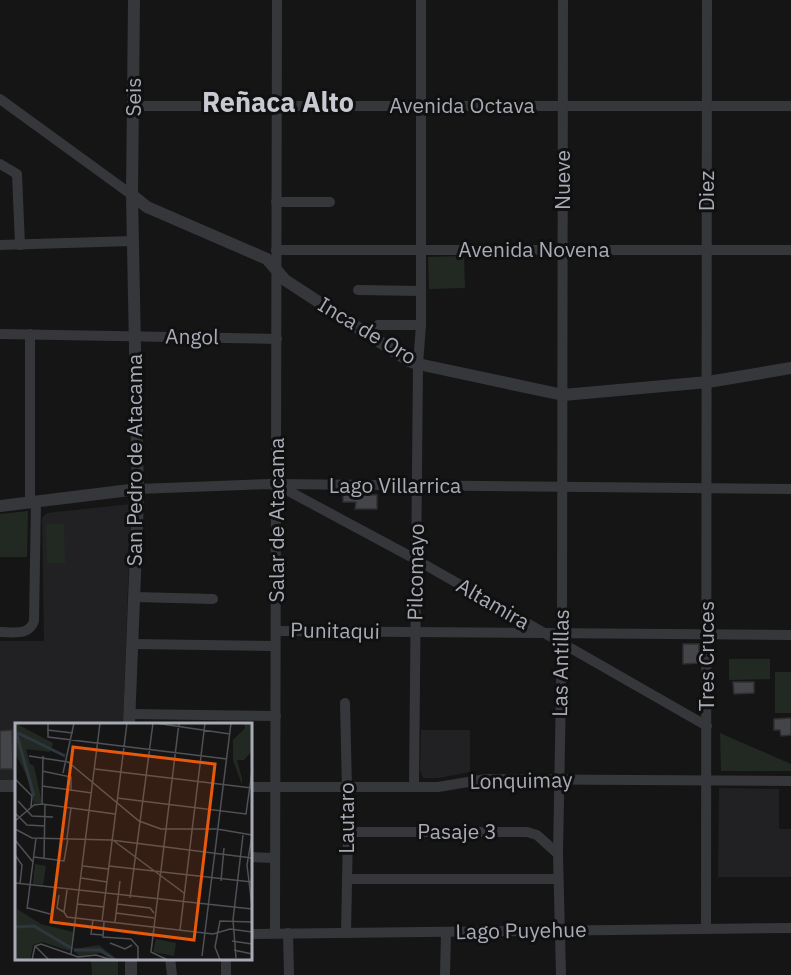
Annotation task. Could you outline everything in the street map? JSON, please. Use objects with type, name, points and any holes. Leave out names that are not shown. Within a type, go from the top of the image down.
[{"type":"street","name":"Seis","points":[[132,195],[134,0]]},
{"type":"street","name":"Salar de Atacama","points":[[275,933],[278,0]]},
{"type":"street","name":"Pilcomayo","points":[[414,787],[418,364],[421,325],[421,0]]},
{"type":"street","name":"Nueve","points":[[563,0],[563,395]]},
{"type":"street","name":"Diez","points":[[707,0],[708,382]]},
{"type":"street","name":"Inca de Oro","points":[[0,99],[147,207],[267,259],[285,280],[409,361],[538,392],[563,395],[708,382],[791,368]]},
{"type":"street","name":"Avenida Octava","points":[[134,106],[791,106]]},
{"type":"street","points":[[5,166],[17,174],[20,245]]},
{"type":"street","name":"San Pedro de Atacama","points":[[129,719],[138,489],[132,195]]},
{"type":"street","points":[[276,202],[330,202]]},
{"type":"street","points":[[0,245],[133,241]]},
{"type":"street","name":"Avenida Novena","points":[[276,250],[791,250]]},
{"type":"street","points":[[358,290],[421,291]]},
{"type":"street","points":[[378,325],[421,325]]},
{"type":"street","name":"Angol","points":[[0,334],[277,339]]},
{"type":"street","points":[[0,632],[26,632],[32,628],[33,502],[30,334]]},
{"type":"street","name":"Tres Cruces","points":[[706,929],[708,382]]},
{"type":"street","name":"Las Antillas","points":[[561,975],[558,854],[563,395]]},
{"type":"street","name":"Lago Villarrica","points":[[0,506],[138,489],[278,485],[791,489]]},
{"type":"street","name":"Altamira","points":[[278,485],[416,559],[546,634]]},
{"type":"street","points":[[135,597],[213,599]]},
{"type":"street","name":"Punitaqui","points":[[276,631],[546,634],[561,638],[791,635]]},
{"type":"street","points":[[561,638],[707,726]]},
{"type":"street","points":[[133,644],[275,646]]},
{"type":"street","name":"Lautaro","points":[[345,704],[348,832],[346,933]]},
{"type":"street","points":[[129,719],[276,716]]},
{"type":"street","name":"Lonquimay","points":[[252,787],[414,787],[486,779],[791,781]]},
{"type":"street","name":"Pasaje 3","points":[[348,832],[527,832],[537,835],[558,854]]},
{"type":"street","points":[[252,857],[276,858]]},
{"type":"street","points":[[347,879],[558,879]]},
{"type":"street","name":"Lago Puyehue","points":[[252,934],[791,928]]},
{"type":"street","points":[[445,975],[446,932]]},
{"type":"street","points":[[288,933],[289,975]]},
{"type":"street","points":[[170,960],[172,975]]},
{"type":"shaded area","points":[[464,256],[465,288],[429,289],[428,257]]},
{"type":"shaded area","points":[[131,504],[123,723],[15,723],[15,781],[0,781],[0,641],[44,641],[42,518],[47,513]]},
{"type":"shaded area","points":[[28,511],[27,557],[0,557],[0,514]]},
{"type":"shaded area","points":[[46,524],[64,524],[65,563],[47,563]]},
{"type":"shaded area","points":[[729,659],[770,659],[770,679],[729,680]]},
{"type":"shaded area","points":[[775,672],[791,672],[791,713],[775,713]]},
{"type":"shaded area","points":[[421,730],[470,730],[470,772],[439,778],[423,778],[420,770]]},
{"type":"shaded area","points":[[720,733],[791,764],[791,771],[721,771]]},
{"type":"shaded area","points":[[719,788],[779,789],[779,829],[791,829],[791,877],[718,877]]},
{"type":"shaded area","points":[[91,960],[118,960],[118,975],[92,975]]},
{"type":"building","points":[[343,494],[377,495],[377,509],[355,509],[356,502],[343,502]]},
{"type":"building","points":[[683,644],[699,644],[699,663],[683,664]]},
{"type":"building","points":[[733,682],[754,682],[754,693],[734,694]]},
{"type":"building","points":[[791,718],[791,735],[781,736],[780,730],[774,730],[774,719]]},
{"type":"building","points":[[12,730],[13,769],[0,769],[0,731]]},
{"type":"district","name":"Reñaca Alto","points":[[278,103]]}]
